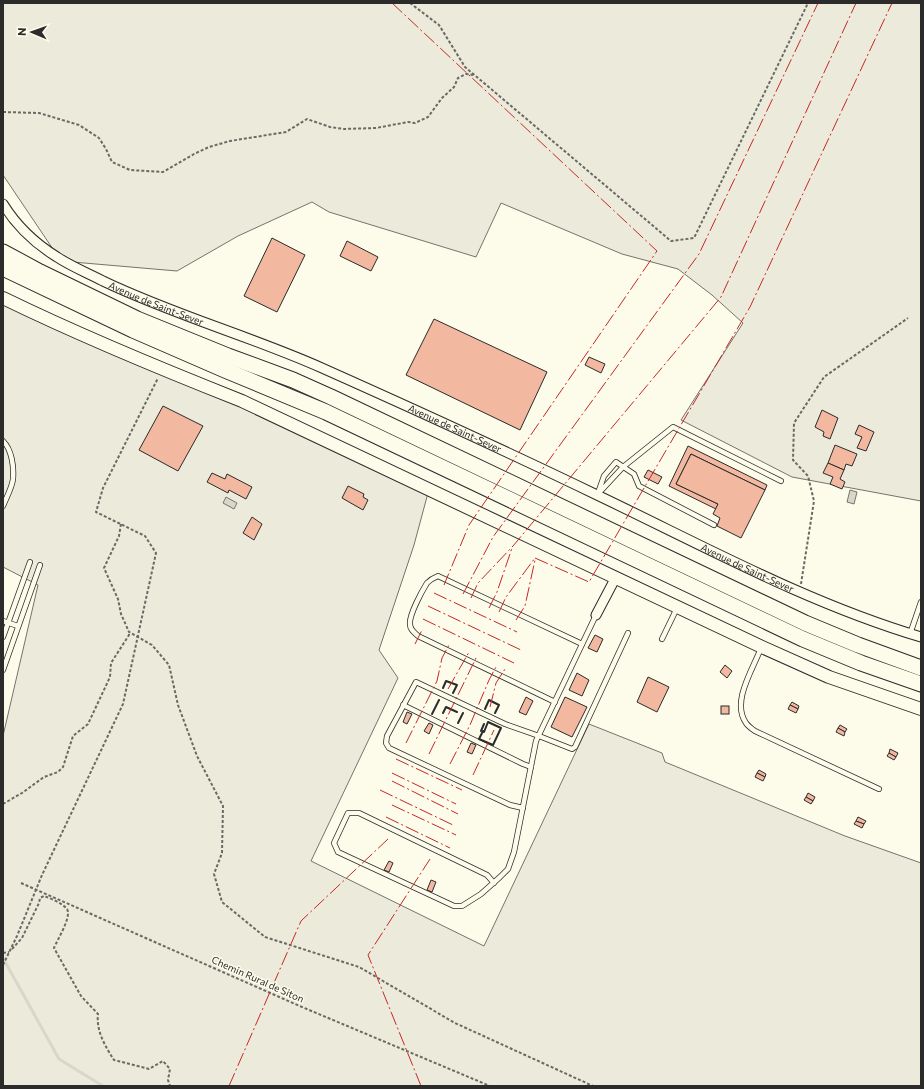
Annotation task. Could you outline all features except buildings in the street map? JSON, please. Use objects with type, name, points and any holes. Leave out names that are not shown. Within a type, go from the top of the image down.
[{"type":"main road","points":[[3,252],[40,272],[137,318],[228,356],[293,380],[331,397],[805,623],[858,645],[921,668]]},
{"type":"main road","points":[[3,268],[133,330],[326,412],[803,639],[861,663],[921,684]]},
{"type":"street","name":"Avenue de Saint-Sever","points":[[3,204],[15,221],[34,240],[58,258],[136,297],[319,367],[597,495],[747,569],[800,593],[921,637]]},
{"type":"street","points":[[3,298],[63,327],[162,370],[242,401],[828,677],[921,709]]},
{"type":"street","points":[[596,614],[616,577]]},
{"type":"lane","points":[[597,495],[623,467],[673,427],[781,481]]},
{"type":"lane","points":[[3,441],[8,446],[12,462],[13,480],[3,506]]},
{"type":"lane","points":[[597,495],[604,476],[616,462],[634,474],[639,486],[714,525]]},
{"type":"lane","points":[[3,637],[6,622],[30,562]]},
{"type":"lane","points":[[3,670],[40,565]]},
{"type":"lane","points":[[555,702],[418,636],[411,630],[410,617],[428,583],[433,578],[438,576],[582,644]]},
{"type":"lane","points":[[910,634],[921,602]]},
{"type":"lane","points":[[662,639],[678,606]]},
{"type":"lane","points":[[494,883],[487,875],[358,812],[348,813],[334,843],[338,852],[454,906],[462,906],[481,894],[494,883],[508,869],[512,860],[536,742],[596,614]]},
{"type":"lane","points":[[6,622],[18,626]]},
{"type":"lane","points":[[523,808],[510,805],[388,748],[386,742],[387,736],[416,682],[505,724],[572,749],[575,747],[628,633]]},
{"type":"lane","points":[[762,647],[741,695],[740,709],[746,723],[755,731],[879,790]]},
{"type":"lane","points":[[403,705],[531,767]]},
{"type":"path","points":[[410,3],[439,24],[465,67],[671,241],[694,238],[808,3]]},
{"type":"path","points":[[3,112],[39,113],[79,125],[99,138],[112,162],[130,170],[163,172],[209,147],[230,141],[286,132],[307,119],[344,129],[376,128],[408,122],[415,123],[428,117],[442,98],[454,87],[458,78],[466,74],[474,75]]},
{"type":"path","points":[[800,593],[814,501],[808,476],[793,460],[794,423],[824,376],[908,318]]},
{"type":"path","points":[[3,965],[17,936],[36,889],[123,704],[156,553],[145,536],[96,512],[103,488],[162,370]]},
{"type":"path","points":[[121,524],[119,536],[104,568],[118,599],[121,614],[129,632],[137,638],[152,645],[169,665],[178,705],[197,756],[223,806],[222,853],[214,874],[222,902],[265,938],[358,967],[455,1023],[593,1086]]},
{"type":"path","points":[[3,804],[22,793],[44,777],[58,772],[63,767],[73,736],[88,724],[110,677],[111,663],[129,635],[129,632]]},
{"type":"path","name":"Chemin Rural de Siton","points":[[21,883],[302,1007],[490,1086]]},
{"type":"path","points":[[3,953],[9,952],[22,938],[40,898],[44,896],[57,902],[67,910],[69,916],[54,948],[81,996],[98,1014],[102,1042],[114,1060],[149,1069],[163,1061],[170,1069],[168,1080],[170,1086]]},
{"type":"shaded area","points":[[3,3],[921,3],[921,501],[792,477],[681,420],[743,323],[712,295],[678,269],[622,254],[501,203],[476,257],[329,212],[312,202],[238,236],[177,271],[61,261],[3,175]]},
{"type":"shaded area","points":[[3,296],[428,493],[414,545],[379,650],[398,678],[311,861],[484,946],[589,724],[662,753],[665,762],[845,836],[921,863],[921,1086],[3,1086],[3,736],[38,585],[3,567]]},
{"type":"shaded area","points":[[850,490],[857,492],[854,504],[847,502]]},
{"type":"shaded area","points":[[226,497],[237,503],[234,509],[223,503]]},
{"type":"waterway","points":[[3,958],[59,1059],[103,1086]]},
{"type":"wall","points":[[443,688],[446,681],[457,685],[453,693]]},
{"type":"wall","points":[[432,714],[439,700]]},
{"type":"wall","points":[[485,709],[489,700],[499,705],[495,713]]},
{"type":"wall","points":[[443,713],[446,707],[457,712]]},
{"type":"wall","points":[[458,723],[463,713]]},
{"type":"wall","points":[[483,731],[479,739],[493,745],[501,728],[488,722],[484,732]]},
{"type":"wall","points":[[481,731],[484,724]]},
{"type":"power","points":[[392,3],[657,251],[469,525],[444,585]]},
{"type":"power","points":[[463,594],[493,537],[699,254],[818,3]]},
{"type":"power","points":[[471,598],[478,583],[513,546],[721,297],[856,3]]},
{"type":"power","points":[[535,558],[589,582],[750,307],[892,3]]},
{"type":"power","points":[[489,608],[497,592],[512,548]]},
{"type":"power","points":[[499,612],[506,597],[535,558]]},
{"type":"power","points":[[516,620],[525,606],[535,560]]},
{"type":"power","points":[[434,593],[517,632]]},
{"type":"power","points":[[428,606],[521,650]]},
{"type":"power","points":[[423,619],[514,663]]},
{"type":"power","points":[[415,644],[422,630]]},
{"type":"power","points":[[406,743],[437,681],[442,658],[450,643]]},
{"type":"power","points":[[448,689],[469,652]]},
{"type":"power","points":[[429,754],[477,656]]},
{"type":"power","points":[[450,764],[470,725],[497,665]]},
{"type":"power","points":[[490,707],[496,683],[505,669]]},
{"type":"power","points":[[473,775],[494,730]]},
{"type":"power","points":[[396,759],[462,790]]},
{"type":"power","points":[[392,773],[456,804]]},
{"type":"power","points":[[392,781],[458,814]]},
{"type":"power","points":[[380,790],[453,825]]},
{"type":"power","points":[[392,805],[456,835]]},
{"type":"power","points":[[386,817],[450,848]]},
{"type":"power","points":[[229,1086],[301,921],[388,839]]},
{"type":"power","points":[[421,1086],[368,955],[430,859]]}]
